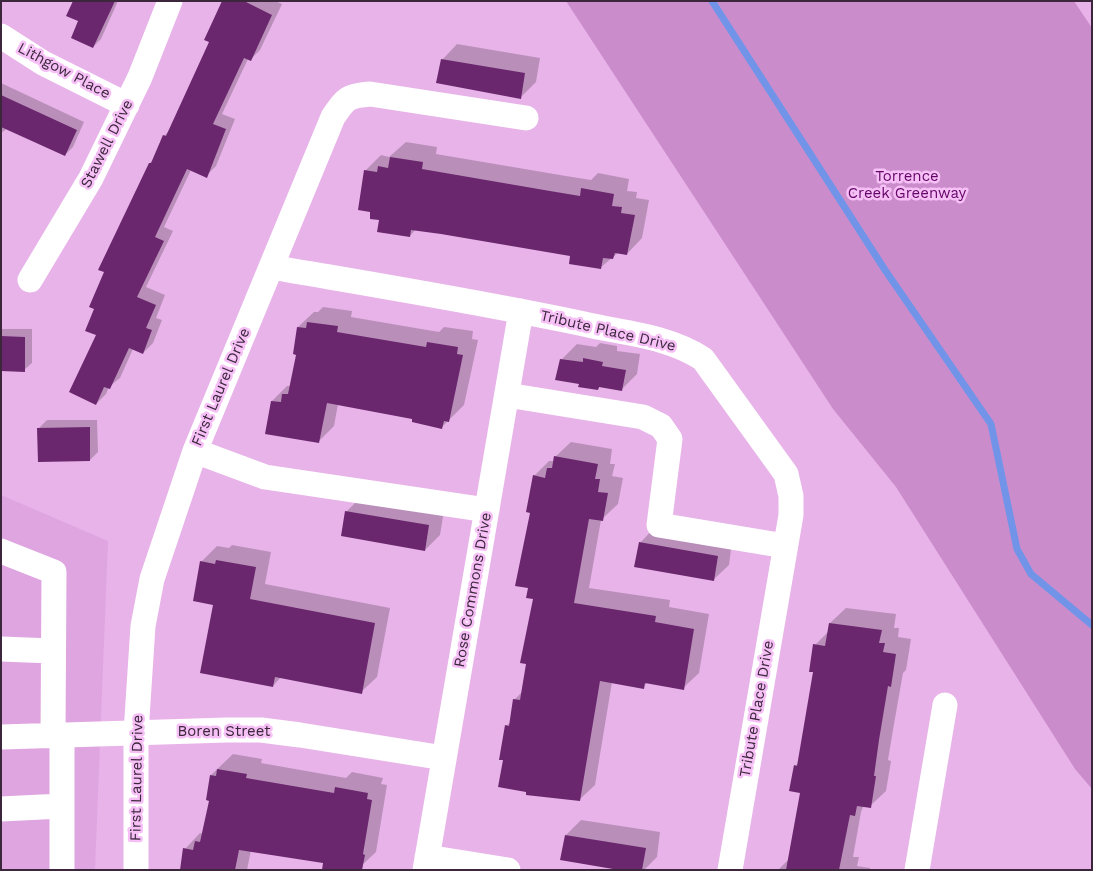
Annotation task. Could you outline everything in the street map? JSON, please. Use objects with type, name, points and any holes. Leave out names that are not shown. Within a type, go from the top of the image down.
[{"type":"street","name":"Stawell Drive","points":[[30,280],[91,178],[127,105],[170,1]]},
{"type":"street","name":"Lithgow Place","points":[[1,36],[43,63],[127,105]]},
{"type":"street","name":"First Laurel Drive","points":[[136,870],[136,733],[143,626],[152,579],[195,451],[333,117],[342,103],[352,96],[370,94],[526,118]]},
{"type":"street","name":"Tribute Place Drive","points":[[271,267],[521,311],[664,341],[689,350],[702,359],[786,474],[791,496],[791,515],[730,870]]},
{"type":"street","name":"Rose Commons Drive","points":[[426,863],[521,311]]},
{"type":"street","points":[[507,395],[643,417],[661,426],[670,439],[659,525],[785,546]]},
{"type":"street","points":[[195,451],[266,477],[487,510]]},
{"type":"street","points":[[1,551],[54,572],[53,651],[62,806],[62,870]]},
{"type":"street","points":[[1,649],[53,651]]},
{"type":"street","points":[[917,870],[945,705]]},
{"type":"street","name":"Boren Street","points":[[1,737],[261,730],[444,758]]},
{"type":"street","points":[[1,809],[62,806]]},
{"type":"street","points":[[426,863],[508,870]]},
{"type":"shaded area","points":[[1,495],[108,541],[95,870],[1,870]]},
{"type":"green space","name":"Torrence Creek Greenway","points":[[566,1],[1074,1],[1092,28],[1092,789],[1075,769],[896,487],[833,409]]},
{"type":"building","points":[[73,1],[115,1],[93,48],[71,38],[78,21],[66,16]]},
{"type":"building","points":[[222,1],[244,1],[272,15],[251,61],[244,58],[213,124],[226,129],[207,178],[187,169],[155,237],[164,241],[137,297],[156,305],[146,328],[152,330],[143,354],[129,348],[110,389],[104,387],[96,405],[69,392],[96,335],[85,331],[94,309],[89,307],[104,272],[98,270],[163,135],[166,136],[209,42],[204,40]]},
{"type":"building","points":[[441,59],[525,73],[521,99],[436,83]]},
{"type":"building","points":[[1,95],[77,130],[65,156],[1,127]]},
{"type":"building","points":[[390,157],[423,162],[422,169],[580,196],[581,188],[614,194],[612,206],[622,207],[621,213],[635,215],[627,255],[615,253],[613,259],[603,258],[601,269],[569,264],[570,256],[441,234],[411,230],[410,237],[377,232],[379,220],[370,219],[370,212],[358,210],[364,170],[377,172],[378,166],[388,168]]},
{"type":"building","points":[[307,322],[338,326],[337,332],[426,347],[427,342],[458,347],[457,354],[463,355],[449,422],[444,421],[442,429],[412,422],[412,419],[327,403],[319,443],[265,434],[271,401],[281,402],[282,394],[288,394],[296,355],[293,354],[297,327],[306,328]]},
{"type":"building","points":[[1,336],[25,337],[25,372],[1,371]]},
{"type":"building","points":[[583,358],[603,362],[602,366],[626,370],[622,391],[599,387],[598,390],[578,387],[579,384],[555,380],[560,359],[583,362]]},
{"type":"building","points":[[90,427],[90,461],[38,462],[37,428]]},
{"type":"building","points":[[554,456],[598,464],[595,479],[600,479],[598,492],[608,493],[603,521],[589,519],[574,603],[656,616],[655,622],[694,629],[684,690],[645,683],[644,689],[600,681],[580,801],[526,795],[526,792],[498,787],[503,760],[499,760],[505,725],[509,726],[513,699],[520,700],[526,664],[520,663],[533,599],[526,598],[528,588],[515,586],[530,513],[526,512],[533,475],[545,478],[547,468],[552,468]]},
{"type":"building","points":[[345,511],[429,525],[425,551],[341,536]]},
{"type":"building","points":[[639,542],[718,556],[714,581],[634,567]]},
{"type":"building","points":[[216,560],[256,567],[250,599],[375,623],[362,694],[275,677],[273,687],[200,673],[213,605],[193,601],[200,561],[215,564]]},
{"type":"building","points":[[829,623],[882,630],[879,643],[885,643],[883,652],[896,654],[891,687],[888,686],[879,740],[871,808],[857,806],[855,816],[850,815],[839,870],[786,870],[800,793],[789,791],[794,765],[797,766],[813,672],[809,672],[813,644],[825,646]]},
{"type":"building","points":[[217,769],[247,774],[246,778],[334,793],[335,787],[368,793],[367,799],[372,800],[362,870],[322,870],[323,863],[239,850],[235,870],[180,870],[183,848],[193,850],[195,841],[200,842],[209,801],[206,800],[210,775],[216,776]]},
{"type":"building","points":[[565,835],[646,848],[642,870],[619,870],[560,860]]},
{"type":"waterway","points":[[712,1],[885,270],[991,424],[1017,549],[1031,574],[1092,625]]}]
